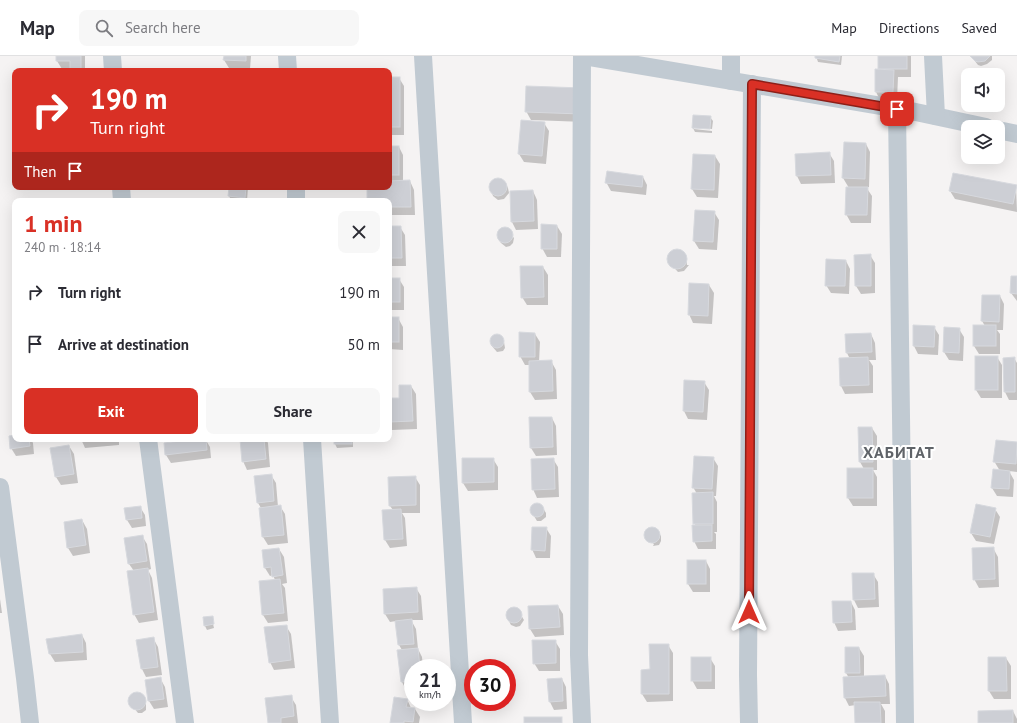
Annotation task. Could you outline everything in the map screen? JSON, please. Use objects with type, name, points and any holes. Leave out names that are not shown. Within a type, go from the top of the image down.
[{"type":"street","points":[[112,56],[113,68]]},
{"type":"street","points":[[287,56],[288,68]]},
{"type":"street","points":[[423,56],[463,723]]},
{"type":"street","points":[[582,723],[579,655],[583,56],[897,109],[961,122]]},
{"type":"street","points":[[730,56],[731,81]]},
{"type":"street","points":[[933,56],[936,116]]},
{"type":"street","points":[[749,723],[748,675],[752,84]]},
{"type":"street","points":[[897,109],[905,723]]},
{"type":"street","points":[[1005,131],[1017,134]]},
{"type":"street","points":[[148,442],[185,723]]},
{"type":"street","points":[[312,442],[330,723]]},
{"type":"street","points":[[0,487],[30,723]]},
{"type":"building","points":[[56,56],[81,56],[81,68],[70,68],[70,61],[56,61]]},
{"type":"building","points":[[224,56],[246,56],[246,61],[223,60]]},
{"type":"building","points":[[815,56],[840,56],[839,62],[815,58]]},
{"type":"building","points":[[878,56],[907,56],[907,69],[878,69]]},
{"type":"building","points":[[970,56],[990,56],[985,61],[978,62]]},
{"type":"building","points":[[875,69],[894,70],[893,92],[875,92]]},
{"type":"building","points":[[392,77],[400,77],[400,127],[392,127]]},
{"type":"building","points":[[526,86],[582,88],[581,114],[525,112]]},
{"type":"building","points":[[693,115],[711,116],[710,129],[692,128]]},
{"type":"building","points":[[521,120],[545,122],[542,156],[518,154]]},
{"type":"building","points":[[844,142],[866,143],[865,179],[842,178]]},
{"type":"building","points":[[392,146],[399,146],[399,175],[392,175]]},
{"type":"building","points":[[830,152],[831,175],[796,176],[795,154]]},
{"type":"building","points":[[693,154],[715,155],[714,190],[691,189]]},
{"type":"building","points":[[607,171],[643,176],[642,187],[605,183]]},
{"type":"building","points":[[953,173],[1017,185],[1013,204],[949,191]]},
{"type":"building","points":[[494,178],[502,178],[507,183],[505,194],[502,196],[494,196],[489,191],[489,183]]},
{"type":"building","points":[[410,180],[411,207],[392,207],[392,198],[367,198],[367,190],[392,190],[392,181]]},
{"type":"building","points":[[846,187],[868,187],[867,215],[845,215]]},
{"type":"building","points":[[229,190],[246,190],[245,198],[228,196]]},
{"type":"building","points":[[533,190],[534,221],[511,222],[510,191]]},
{"type":"building","points":[[695,210],[715,211],[713,242],[693,241]]},
{"type":"building","points":[[541,224],[557,225],[557,249],[541,249]]},
{"type":"building","points":[[392,226],[401,226],[402,258],[392,258]]},
{"type":"building","points":[[505,227],[511,229],[513,235],[511,241],[505,243],[499,241],[497,235],[499,229]]},
{"type":"building","points":[[677,249],[684,252],[687,259],[684,266],[677,269],[670,266],[667,259],[670,252]]},
{"type":"building","points":[[871,254],[871,286],[855,286],[854,255]]},
{"type":"building","points":[[826,259],[846,260],[845,286],[825,286]]},
{"type":"building","points":[[520,266],[543,266],[544,297],[521,298]]},
{"type":"building","points":[[1011,276],[1017,276],[1017,294],[1010,293]]},
{"type":"building","points":[[392,278],[400,278],[400,302],[392,302]]},
{"type":"building","points":[[689,283],[709,284],[708,316],[688,315]]},
{"type":"building","points":[[982,295],[1000,295],[999,322],[981,321]]},
{"type":"building","points":[[392,317],[399,317],[399,342],[392,342]]},
{"type":"building","points":[[913,325],[935,326],[934,347],[913,346]]},
{"type":"building","points":[[973,325],[996,325],[996,346],[973,346]]},
{"type":"building","points":[[944,327],[960,328],[959,353],[943,352]]},
{"type":"building","points":[[519,332],[535,333],[535,357],[519,357]]},
{"type":"building","points":[[871,333],[872,352],[846,353],[845,334]]},
{"type":"building","points":[[494,334],[500,334],[504,338],[504,344],[500,348],[494,348],[490,344],[490,338]]},
{"type":"building","points":[[975,356],[998,356],[998,390],[975,390]]},
{"type":"building","points":[[868,357],[869,385],[840,386],[839,358]]},
{"type":"building","points":[[1015,357],[1015,392],[1004,392],[1003,358]]},
{"type":"building","points":[[552,360],[553,391],[529,392],[529,361]]},
{"type":"building","points":[[684,380],[705,381],[703,412],[683,411]]},
{"type":"building","points":[[399,385],[411,385],[413,421],[392,422],[392,398],[399,398]]},
{"type":"building","points":[[529,417],[552,417],[553,447],[530,448]]},
{"type":"building","points":[[858,427],[872,427],[873,462],[859,462]]},
{"type":"building","points":[[9,436],[12,436],[12,442],[29,442],[30,446],[10,449]]},
{"type":"building","points":[[996,440],[1017,442],[1016,464],[993,462]]},
{"type":"building","points":[[206,442],[207,450],[165,455],[164,443]]},
{"type":"building","points":[[240,442],[264,442],[266,459],[242,462]]},
{"type":"building","points":[[334,442],[352,442],[352,444],[334,444]]},
{"type":"building","points":[[69,445],[74,474],[55,477],[50,448]]},
{"type":"building","points":[[694,456],[714,457],[712,489],[692,488]]},
{"type":"building","points":[[462,458],[494,458],[494,482],[462,483]]},
{"type":"building","points":[[554,458],[555,489],[532,490],[531,459]]},
{"type":"building","points":[[847,468],[873,468],[873,498],[847,498]]},
{"type":"building","points":[[993,469],[1010,471],[1009,489],[991,488]]},
{"type":"building","points":[[272,474],[274,501],[257,503],[254,476]]},
{"type":"building","points":[[416,476],[416,505],[389,506],[388,477]]},
{"type":"building","points":[[713,492],[713,524],[693,524],[692,493]]},
{"type":"building","points":[[534,503],[540,503],[544,507],[544,513],[540,517],[534,517],[530,513],[530,507]]},
{"type":"building","points":[[976,504],[996,508],[990,537],[970,533]]},
{"type":"building","points":[[281,505],[284,535],[262,537],[259,508]]},
{"type":"building","points":[[141,506],[142,518],[126,520],[124,508]]},
{"type":"building","points":[[401,509],[403,539],[384,540],[382,510]]},
{"type":"building","points":[[82,519],[86,545],[67,548],[64,522]]},
{"type":"building","points":[[692,525],[712,525],[712,541],[693,542]]},
{"type":"building","points":[[532,527],[547,527],[545,551],[531,550]]},
{"type":"building","points":[[652,527],[658,529],[660,535],[658,541],[652,543],[646,541],[644,535],[646,529]]},
{"type":"building","points":[[143,535],[147,561],[128,564],[124,538]]},
{"type":"building","points":[[994,547],[995,579],[973,580],[972,548]]},
{"type":"building","points":[[279,548],[283,575],[272,577],[271,567],[264,568],[262,550]]},
{"type":"building","points":[[687,560],[706,560],[706,584],[687,584]]},
{"type":"building","points":[[148,568],[154,612],[133,615],[127,571]]},
{"type":"building","points":[[852,573],[874,573],[875,599],[853,600]]},
{"type":"building","points":[[280,579],[284,613],[262,615],[259,581]]},
{"type":"building","points":[[417,587],[418,612],[384,614],[383,589]]},
{"type":"building","points":[[832,601],[851,601],[852,622],[833,623]]},
{"type":"building","points":[[558,605],[560,627],[529,629],[528,606]]},
{"type":"building","points":[[511,607],[517,607],[522,612],[520,621],[517,623],[511,623],[506,618],[506,612]]},
{"type":"building","points":[[213,616],[214,624],[204,626],[203,617]]},
{"type":"building","points":[[412,619],[414,644],[398,645],[395,621]]},
{"type":"building","points":[[287,625],[291,660],[269,663],[264,627]]},
{"type":"building","points":[[82,634],[83,652],[49,654],[46,639]]},
{"type":"building","points":[[154,637],[158,667],[141,669],[136,640]]},
{"type":"building","points":[[532,640],[556,640],[556,663],[533,664]]},
{"type":"building","points":[[649,644],[669,644],[669,694],[641,694],[641,670],[650,669]]},
{"type":"building","points":[[845,647],[859,647],[860,673],[845,673]]},
{"type":"building","points":[[418,648],[419,659],[404,659],[404,682],[401,682],[397,650]]},
{"type":"building","points":[[691,657],[711,657],[711,681],[691,681]]},
{"type":"building","points":[[988,657],[1006,657],[1007,691],[988,691]]},
{"type":"building","points":[[885,675],[886,696],[844,698],[843,677]]},
{"type":"building","points":[[161,677],[164,699],[148,701],[145,680]]},
{"type":"building","points":[[562,678],[563,701],[549,702],[547,679]]},
{"type":"building","points":[[137,692],[143,695],[146,701],[143,707],[137,710],[131,707],[128,701],[131,695]]},
{"type":"building","points":[[292,695],[294,716],[281,718],[281,723],[268,723],[265,698]]},
{"type":"building","points":[[394,697],[404,698],[404,711],[415,711],[413,722],[404,721],[404,723],[390,723]]},
{"type":"building","points":[[854,702],[880,702],[881,723],[855,723]]},
{"type":"building","points":[[1013,710],[1013,723],[978,723],[978,711]]},
{"type":"building","points":[[524,717],[562,717],[562,723],[524,723]]},
{"type":"district","name":"ХАБИТАТ","points":[[899,452]]},
{"type":"route","points":[[749,612],[752,84],[897,109]]}]
